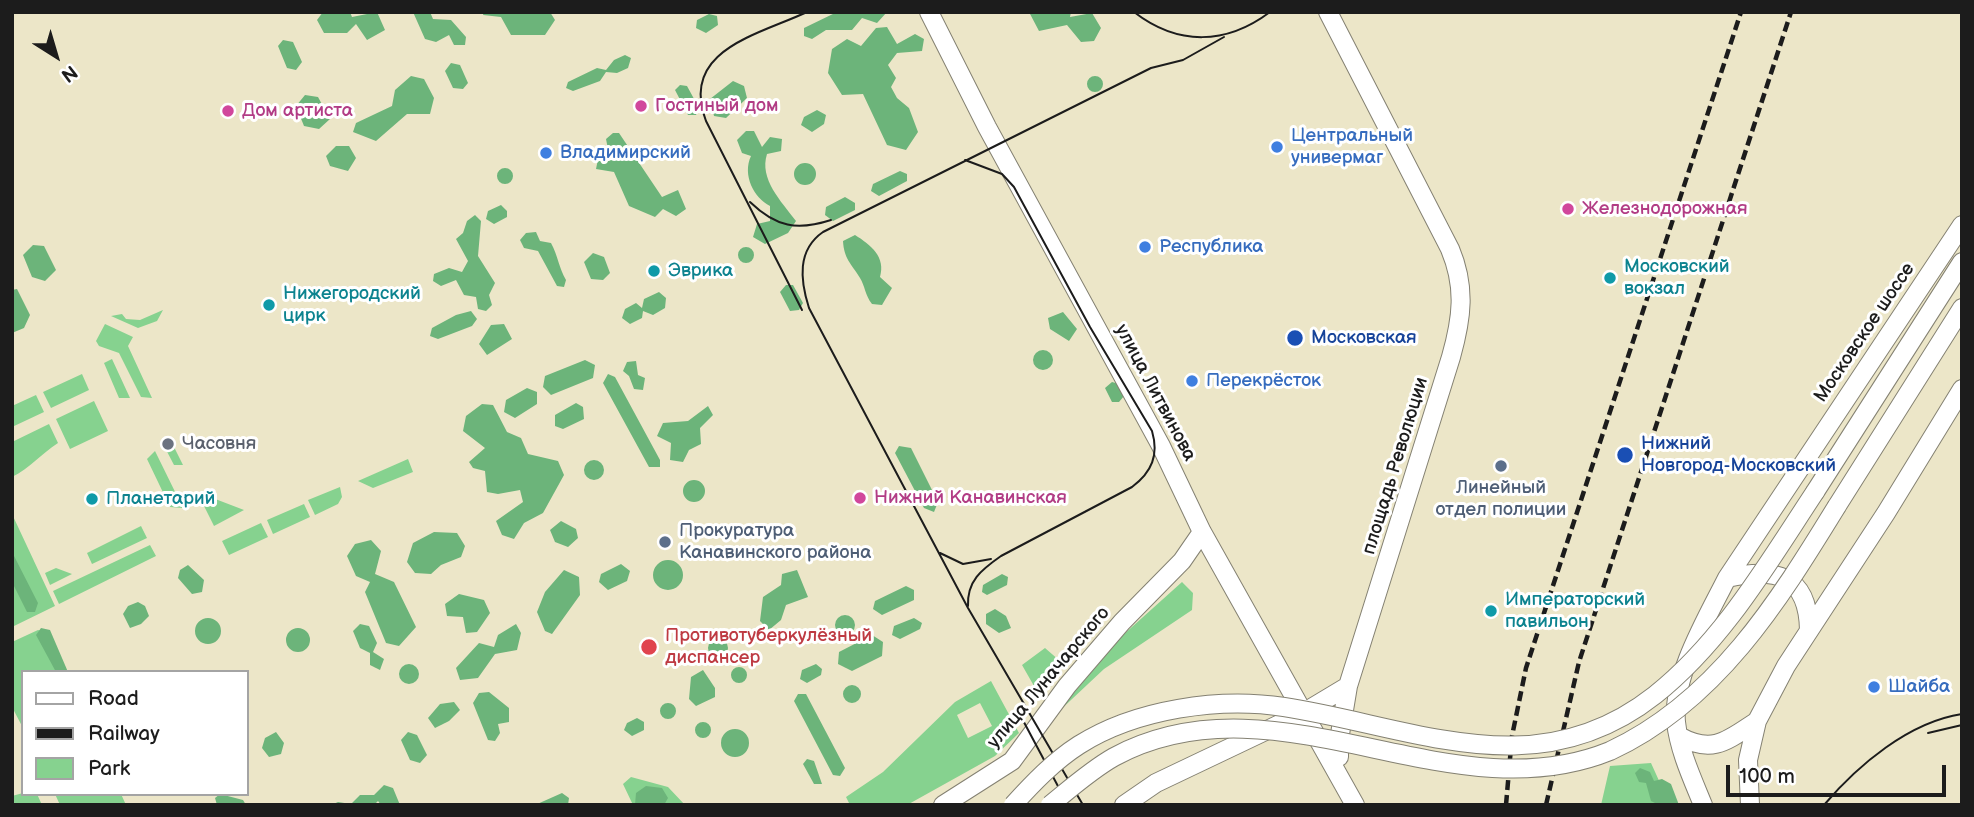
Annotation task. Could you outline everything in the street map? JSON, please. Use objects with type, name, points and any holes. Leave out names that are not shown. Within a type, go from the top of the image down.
[{"type":"main road","name":"улица Литвинова","points":[[929,12],[987,127],[1161,446],[1202,532],[1352,798]]},
{"type":"main road","name":"площадь Революции","points":[[1328,12],[1450,249],[1462,288],[1461,320],[1451,357],[1348,686],[1339,740],[1340,759],[1352,798]]},
{"type":"main road","name":"Московское шоссе","points":[[1703,805],[1679,736],[1676,719],[1685,671],[1699,633],[1727,578],[1962,225]]},
{"type":"main road","points":[[1013,805],[1044,772],[1080,744],[1122,724],[1157,714],[1215,705],[1280,706],[1457,744],[1531,746],[1565,739],[1599,727],[1655,695],[1737,610],[1962,262]]},
{"type":"main road","points":[[1050,805],[1114,757],[1157,740],[1192,731],[1303,735],[1436,766],[1514,774],[1546,772],[1609,752],[1671,713],[1730,660],[1756,631],[1962,308]]},
{"type":"main road","points":[[1749,805],[1748,760],[1756,721],[1809,630],[1886,513],[1962,389]]},
{"type":"main road","name":"улица Луначарского","points":[[943,805],[1012,761],[1066,687],[1122,622],[1182,561],[1202,532]]},
{"type":"main road","points":[[1727,578],[1754,572],[1771,572],[1785,578],[1801,590],[1809,608],[1809,630]]},
{"type":"main road","points":[[1124,805],[1156,783],[1303,713],[1348,686]]},
{"type":"main road","points":[[1679,736],[1693,744],[1709,746],[1728,741],[1756,721]]},
{"type":"green space","points":[[323,12],[350,12],[352,17],[377,12],[385,30],[367,40],[356,24],[347,33],[324,33],[317,20]]},
{"type":"green space","points":[[413,12],[430,12],[433,19],[451,20],[466,37],[465,45],[454,45],[449,35],[436,42],[425,39]]},
{"type":"green space","points":[[484,12],[550,12],[555,20],[545,35],[511,35],[501,17],[483,15]]},
{"type":"green space","points":[[837,12],[887,12],[877,23],[862,18],[852,30],[826,30],[812,39],[804,36],[804,28]]},
{"type":"green space","points":[[1029,12],[1071,12],[1070,17],[1092,13],[1101,28],[1094,41],[1081,42],[1067,25],[1039,31]]},
{"type":"green space","points":[[709,14],[717,16],[718,25],[706,33],[696,28],[697,20]]},
{"type":"green space","points":[[887,27],[897,44],[915,34],[924,39],[922,51],[897,53],[888,65],[896,78],[891,87],[897,98],[909,108],[918,132],[906,150],[887,145],[863,94],[842,95],[828,73],[832,49],[847,39],[861,46],[876,28]]},
{"type":"green space","points":[[283,40],[293,42],[302,62],[296,70],[287,68],[278,46]]},
{"type":"green space","points":[[625,55],[631,58],[628,68],[617,73],[606,72],[600,81],[573,91],[566,88],[568,82],[597,68],[606,70],[614,60]]},
{"type":"green space","points":[[451,63],[460,65],[468,83],[463,89],[453,88],[445,71]]},
{"type":"green space","points":[[411,76],[424,79],[434,98],[430,114],[407,114],[376,141],[353,132],[356,123],[392,106],[395,90]]},
{"type":"green space","points":[[1092,76],[1098,76],[1103,84],[1101,90],[1092,92],[1087,87],[1087,81]]},
{"type":"green space","points":[[733,81],[744,86],[747,98],[726,118],[714,116],[710,99]]},
{"type":"green space","points":[[680,85],[687,86],[699,108],[696,115],[688,115],[675,90]]},
{"type":"green space","points":[[305,95],[318,97],[330,119],[319,129],[304,126],[296,106]]},
{"type":"green space","points":[[817,110],[826,115],[824,124],[812,132],[801,125],[804,117]]},
{"type":"green space","points":[[746,131],[754,131],[762,147],[770,137],[782,139],[781,151],[767,154],[766,172],[778,198],[796,221],[788,233],[765,244],[753,237],[757,224],[770,221],[770,206],[759,197],[751,185],[748,171],[751,156],[742,153],[737,140]]},
{"type":"green space","points":[[613,133],[619,133],[662,197],[678,190],[686,209],[676,216],[663,209],[655,217],[629,206],[614,172],[596,169],[598,159],[609,154],[606,139]]},
{"type":"green space","points":[[336,146],[349,146],[356,158],[348,171],[330,166],[326,156]]},
{"type":"green space","points":[[805,163],[813,166],[816,174],[813,182],[805,185],[797,182],[794,174],[797,166]]},
{"type":"green space","points":[[502,168],[508,168],[513,176],[511,182],[502,184],[497,179],[497,173]]},
{"type":"green space","points":[[900,171],[907,174],[907,181],[879,196],[871,191],[873,184]]},
{"type":"green space","points":[[845,197],[855,203],[855,210],[833,221],[825,215],[826,207]]},
{"type":"green space","points":[[501,205],[507,211],[507,217],[494,224],[486,219],[488,211]]},
{"type":"green space","points":[[475,215],[481,221],[478,256],[495,283],[489,295],[492,305],[486,311],[478,309],[476,297],[464,295],[456,280],[441,286],[433,281],[434,274],[449,268],[462,272],[468,261],[456,239],[463,233],[467,221]]},
{"type":"green space","points":[[536,232],[540,241],[551,243],[566,280],[564,287],[557,286],[538,251],[524,248],[520,240],[526,233]]},
{"type":"green space","points":[[855,235],[876,252],[881,263],[880,277],[892,288],[882,305],[872,304],[862,281],[846,257],[843,241]]},
{"type":"green space","points":[[33,245],[44,246],[56,270],[45,281],[32,277],[23,255]]},
{"type":"green space","points":[[743,247],[749,247],[754,255],[752,261],[743,263],[738,258],[738,252]]},
{"type":"green space","points":[[593,253],[604,257],[610,273],[603,280],[591,279],[584,262]]},
{"type":"green space","points":[[786,285],[793,285],[803,303],[799,310],[790,311],[780,292]]},
{"type":"green space","points":[[17,289],[30,315],[24,328],[12,333],[12,290]]},
{"type":"green space","points":[[659,292],[666,298],[665,308],[653,315],[643,311],[642,318],[630,324],[622,318],[625,309],[636,303],[642,308],[644,299]]},
{"type":"green space","points":[[163,310],[157,321],[138,328],[111,316],[122,314],[126,319],[140,320]]},
{"type":"green space","points":[[471,311],[477,319],[472,326],[438,339],[430,336],[432,328],[456,315]]},
{"type":"green space","points":[[1063,312],[1077,329],[1069,341],[1050,329],[1048,318]]},
{"type":"green space","points":[[105,324],[133,337],[128,346],[152,398],[141,397],[119,353],[99,346],[96,341]]},
{"type":"green space","points":[[504,324],[512,339],[487,355],[479,344],[491,325]]},
{"type":"green space","points":[[1043,350],[1050,353],[1053,360],[1050,367],[1043,370],[1036,367],[1033,360],[1036,353]]},
{"type":"green space","points":[[112,359],[130,398],[119,398],[104,363]]},
{"type":"green space","points":[[585,360],[595,365],[593,378],[551,395],[543,387],[545,376]]},
{"type":"green space","points":[[636,361],[638,375],[645,378],[643,390],[634,389],[629,376],[623,371],[627,362]]},
{"type":"green space","points":[[82,374],[89,390],[51,408],[43,392]]},
{"type":"green space","points":[[608,374],[615,377],[660,460],[660,467],[649,467],[603,383]]},
{"type":"green space","points":[[1112,382],[1119,384],[1124,396],[1119,402],[1112,402],[1105,388]]},
{"type":"green space","points":[[527,388],[537,392],[537,404],[515,418],[504,412],[506,400]]},
{"type":"green space","points":[[36,395],[44,412],[12,427],[12,406]]},
{"type":"green space","points":[[94,401],[108,431],[70,449],[56,419]]},
{"type":"green space","points":[[576,403],[583,407],[584,419],[563,429],[555,426],[555,415]]},
{"type":"green space","points":[[482,404],[493,405],[507,432],[521,438],[528,454],[558,461],[564,475],[543,513],[524,523],[514,539],[502,535],[496,521],[523,502],[520,490],[498,494],[487,492],[485,471],[473,468],[469,462],[485,448],[463,431],[466,416]]},
{"type":"green space","points":[[708,406],[713,415],[700,428],[701,444],[689,450],[683,462],[670,460],[671,443],[657,436],[663,423],[688,421]]},
{"type":"green space","points":[[49,424],[58,443],[12,477],[12,442]]},
{"type":"green space","points":[[169,437],[183,465],[174,465],[162,442]]},
{"type":"green space","points":[[899,446],[911,448],[938,502],[934,512],[924,508],[895,453]]},
{"type":"green space","points":[[155,451],[183,508],[170,507],[147,459]]},
{"type":"green space","points":[[408,459],[413,472],[373,488],[358,481]]},
{"type":"green space","points":[[594,460],[601,463],[604,470],[601,477],[594,480],[587,477],[584,470],[587,463]]},
{"type":"green space","points":[[694,480],[702,483],[705,491],[702,499],[694,502],[686,499],[683,491],[686,483]]},
{"type":"green space","points":[[340,487],[342,497],[338,504],[315,515],[308,500]]},
{"type":"green space","points":[[197,492],[244,510],[214,526]]},
{"type":"green space","points":[[304,504],[310,517],[273,534],[267,520]]},
{"type":"green space","points":[[12,514],[55,606],[12,627]]},
{"type":"green space","points":[[561,521],[576,529],[578,538],[568,547],[555,542],[550,530]]},
{"type":"green space","points":[[261,523],[268,537],[229,555],[222,541]]},
{"type":"green space","points":[[141,526],[147,538],[92,564],[87,553]]},
{"type":"green space","points":[[434,532],[457,533],[465,546],[461,557],[441,565],[431,574],[415,573],[407,562],[413,543]]},
{"type":"green space","points":[[371,540],[381,551],[375,574],[394,582],[416,627],[399,646],[386,643],[365,592],[370,582],[356,576],[347,556],[355,544]]},
{"type":"green space","points":[[150,545],[156,556],[59,604],[53,591]]},
{"type":"green space","points":[[12,552],[38,603],[35,612],[27,612],[12,582]]},
{"type":"green space","points":[[668,560],[679,564],[683,575],[679,586],[668,590],[657,586],[653,575],[657,564]]},
{"type":"green space","points":[[621,564],[630,571],[627,581],[608,590],[599,582],[601,574]]},
{"type":"green space","points":[[188,565],[204,580],[202,592],[192,594],[178,578],[180,570]]},
{"type":"green space","points":[[56,568],[72,574],[50,585],[45,573]]},
{"type":"green space","points":[[564,570],[579,577],[580,595],[552,634],[545,631],[537,612],[545,592]]},
{"type":"green space","points":[[797,570],[808,597],[786,605],[781,620],[769,630],[760,621],[763,597],[781,585],[782,574]]},
{"type":"green space","points":[[1002,574],[1008,577],[1007,585],[987,595],[982,592],[983,585]]},
{"type":"green space","points":[[1182,582],[1193,593],[1192,610],[1104,669],[1055,715],[1123,635]]},
{"type":"green space","points":[[906,586],[914,590],[914,600],[882,615],[873,609],[875,601]]},
{"type":"green space","points":[[459,594],[484,600],[490,613],[477,632],[466,633],[463,617],[447,616],[445,604]]},
{"type":"green space","points":[[138,602],[145,606],[149,616],[141,624],[130,628],[123,614],[128,606]]},
{"type":"green space","points":[[995,609],[1006,616],[1011,628],[999,633],[986,624],[986,614]]},
{"type":"green space","points":[[845,615],[852,618],[855,625],[852,632],[845,635],[838,632],[835,625],[838,618]]},
{"type":"green space","points":[[208,618],[217,622],[221,631],[217,640],[208,644],[199,640],[195,631],[199,622]]},
{"type":"green space","points":[[914,618],[922,623],[920,629],[900,639],[892,635],[894,626]]},
{"type":"green space","points":[[360,624],[369,626],[377,643],[373,652],[384,659],[380,670],[370,665],[370,653],[360,648],[353,631]]},
{"type":"green space","points":[[516,624],[521,633],[517,650],[495,654],[478,678],[460,680],[456,668],[479,643],[494,647],[498,635]]},
{"type":"green space","points":[[41,628],[50,630],[67,670],[55,670],[36,635]]},
{"type":"green space","points":[[298,628],[307,631],[310,640],[307,649],[298,652],[289,649],[286,640],[289,631]]},
{"type":"green space","points":[[38,630],[46,632],[64,670],[21,670],[21,724],[12,707],[12,642]]},
{"type":"green space","points":[[872,635],[883,642],[882,656],[852,671],[838,664],[839,652]]},
{"type":"green space","points":[[718,638],[725,641],[728,648],[725,655],[718,658],[711,655],[708,648],[711,641]]},
{"type":"green space","points":[[1045,648],[1060,661],[1038,693],[1022,665]]},
{"type":"green space","points":[[409,664],[416,667],[419,674],[416,681],[409,684],[402,681],[399,674],[402,667]]},
{"type":"green space","points":[[816,664],[822,669],[821,675],[807,683],[800,679],[802,670]]},
{"type":"green space","points":[[739,667],[745,669],[745,681],[739,683],[733,681],[731,675],[733,669]]},
{"type":"green space","points":[[703,670],[715,688],[715,697],[696,706],[689,699],[691,677]]},
{"type":"green space","points":[[991,681],[1019,733],[995,756],[907,805],[850,805],[846,797],[883,772],[955,702]],"holes":[[[980,703],[992,726],[968,738],[957,715]]]},
{"type":"green space","points":[[852,685],[858,688],[861,694],[858,700],[852,703],[846,700],[843,694],[846,688]]},
{"type":"green space","points":[[489,692],[509,708],[509,722],[498,724],[500,733],[495,741],[488,740],[473,703],[479,693]]},
{"type":"green space","points":[[798,694],[806,694],[845,768],[840,776],[833,775],[794,701]]},
{"type":"green space","points":[[454,702],[460,710],[449,721],[435,728],[428,718],[440,704]]},
{"type":"green space","points":[[668,703],[674,705],[674,717],[668,719],[662,717],[660,711],[662,705]]},
{"type":"green space","points":[[637,718],[644,722],[644,730],[632,736],[624,730],[627,723]]},
{"type":"green space","points":[[703,722],[711,730],[703,738],[695,730]]},
{"type":"green space","points":[[735,729],[745,733],[749,743],[745,753],[735,757],[725,753],[721,743],[725,733]]},
{"type":"green space","points":[[276,732],[284,743],[281,754],[269,757],[262,748],[265,738]]},
{"type":"green space","points":[[408,732],[417,735],[427,755],[420,763],[410,760],[401,740]]},
{"type":"green space","points":[[807,759],[814,761],[822,784],[814,784],[803,764]]},
{"type":"green space","points":[[1651,763],[1670,805],[1601,805],[1610,766]]},
{"type":"green space","points":[[1640,768],[1650,772],[1654,781],[1662,779],[1671,784],[1679,805],[1659,805],[1651,801],[1646,783],[1639,782],[1635,773]]},
{"type":"green space","points":[[631,777],[668,787],[685,805],[633,805],[623,784]]},
{"type":"green space","points":[[384,785],[393,788],[400,805],[381,805],[378,801],[374,805],[331,805],[338,802],[351,804],[360,795],[374,795]]},
{"type":"green space","points":[[646,786],[662,788],[668,798],[664,805],[635,805],[636,793]]},
{"type":"green space","points":[[562,793],[569,798],[568,805],[535,805]]},
{"type":"green space","points":[[21,794],[21,796],[38,796],[42,805],[12,805],[12,796]]},
{"type":"green space","points":[[56,796],[122,796],[126,805],[60,805]]},
{"type":"green space","points":[[228,796],[243,800],[246,805],[217,805],[215,798]]},
{"type":"tram line","points":[[802,310],[706,121],[701,97],[704,77],[713,61],[728,48],[807,12]]},
{"type":"tram line","points":[[1134,12],[1168,31],[1202,37],[1236,31],[1270,12]]},
{"type":"tram line","points":[[1083,805],[968,608],[809,308],[803,266],[809,248],[823,232],[1151,68],[1183,60],[1224,37]]},
{"type":"tram line","points":[[965,160],[1002,174],[1014,187],[1090,327],[1152,431],[1155,448],[1149,469],[1132,487],[987,566],[973,583],[968,606]]},
{"type":"tram line","points":[[750,202],[769,217],[787,225],[808,225],[831,220]]},
{"type":"tram line","points":[[940,553],[963,564],[991,559]]},
{"type":"tram line","points":[[1018,711],[1068,805]]},
{"type":"tram line","points":[[1824,805],[1852,775],[1904,736],[1923,726],[1962,714]]},
{"type":"tram line","points":[[1928,733],[1962,725]]},
{"type":"railway","points":[[1506,805],[1512,736],[1526,668],[1741,12]]},
{"type":"railway","points":[[1546,805],[1579,662],[1791,12]]},
{"type":"place","name":"Гостиный дом","points":[[641,106]]},
{"type":"place","name":"Дом артиста","points":[[228,111]]},
{"type":"place","name":"Центральный универмаг","points":[[1277,147]]},
{"type":"place","name":"Владимирский","points":[[546,153]]},
{"type":"place","name":"Железнодорожная","points":[[1568,209]]},
{"type":"place","name":"Республика","points":[[1145,247]]},
{"type":"place","name":"Эврика","points":[[654,271]]},
{"type":"place","name":"Московский вокзал","points":[[1610,278]]},
{"type":"place","name":"Нижегородский цирк","points":[[269,305]]},
{"type":"place","name":"Московская","points":[[1295,338]]},
{"type":"place","name":"Перекрёсток","points":[[1192,381]]},
{"type":"place","name":"Часовня","points":[[168,444]]},
{"type":"place","name":"Нижний Новгород-Московский","points":[[1625,455]]},
{"type":"place","name":"Линейный отдел полиции","points":[[1501,466]]},
{"type":"place","name":"Нижний Канавинская","points":[[860,498]]},
{"type":"place","name":"Планетарий","points":[[92,499]]},
{"type":"place","name":"Прокуратура Канавинского района","points":[[665,542]]},
{"type":"place","name":"Императорский павильон","points":[[1491,611]]},
{"type":"place","name":"Противотуберкулёзный диспансер","points":[[649,647]]},
{"type":"place","name":"Шайба","points":[[1874,687]]}]
